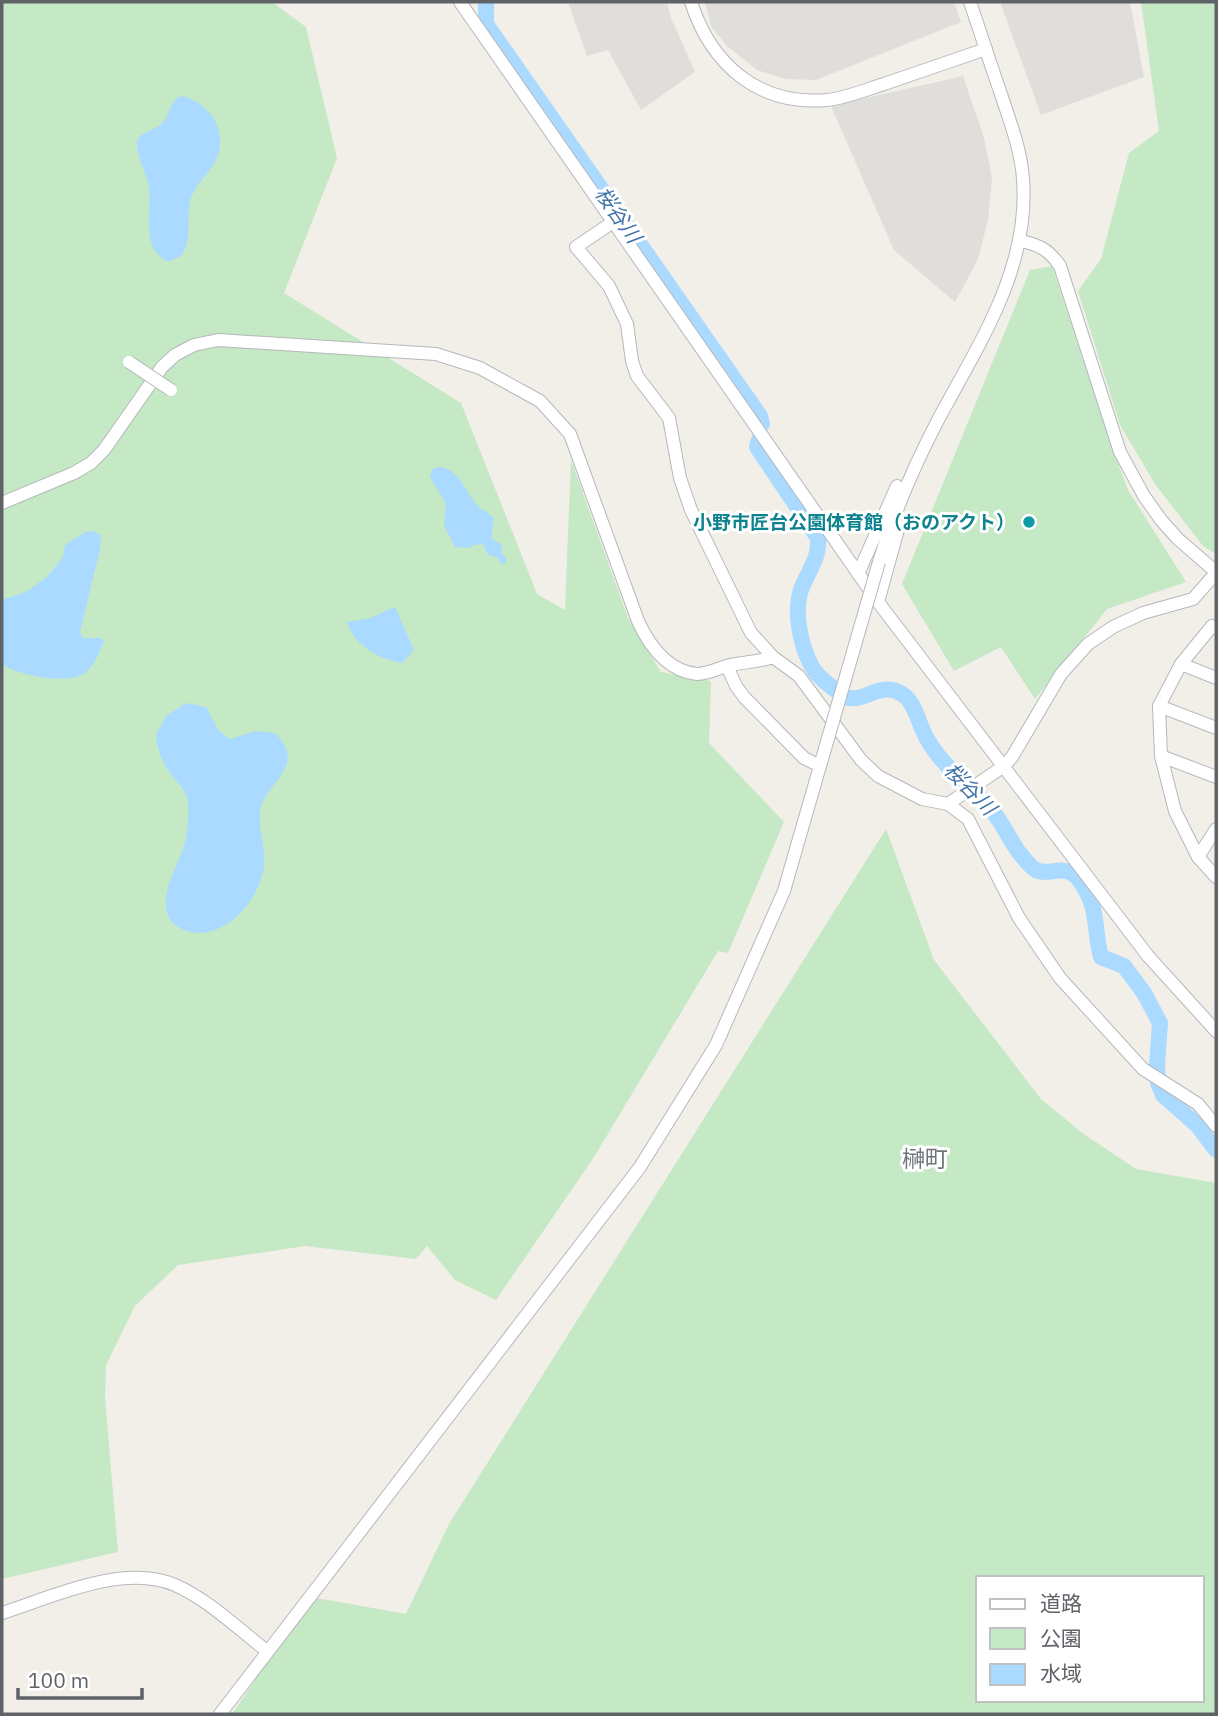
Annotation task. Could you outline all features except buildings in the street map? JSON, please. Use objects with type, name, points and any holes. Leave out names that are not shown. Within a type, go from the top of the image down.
[{"type":"street","points":[[460,2],[878,602],[1148,956],[1216,1031]]},
{"type":"street","points":[[691,2],[706,37],[723,61],[751,84],[788,98],[818,100],[845,97],[986,49]]},
{"type":"street","points":[[220,1714],[640,1167],[716,1045],[784,891],[879,562],[901,499],[917,461],[989,325],[1011,276],[1021,241],[1024,210],[1019,149],[970,2]]},
{"type":"street","points":[[613,222],[576,247],[609,286],[627,324],[637,376],[669,418],[680,478],[691,510],[751,632],[773,657],[800,676],[861,760],[878,776],[922,799],[948,804],[968,819],[1019,918],[1060,978],[1143,1069],[1198,1104],[1216,1126]]},
{"type":"street","points":[[948,804],[1004,766],[1012,757],[1061,674],[1088,643],[1143,613],[1193,599],[1207,586],[1214,570],[1161,520],[1144,496],[1120,452],[1060,266],[1051,253],[1038,245],[1021,241]]},
{"type":"street","points":[[858,574],[918,441],[965,357],[989,325]]},
{"type":"street","points":[[878,602],[897,532],[912,494],[927,460],[979,363],[989,325]]},
{"type":"street","points":[[2,503],[92,463],[162,367],[175,355],[194,345],[218,340],[436,354],[480,369],[540,401],[557,417],[570,435],[581,461],[648,642],[663,658],[698,674],[773,657]]},
{"type":"street","points":[[129,362],[171,390]]},
{"type":"street","points":[[1216,628],[1212,626],[1181,664],[1159,706],[1161,756],[1175,811],[1198,857],[1216,877]]},
{"type":"street","points":[[1181,664],[1216,678]]},
{"type":"street","points":[[727,666],[744,696],[804,758],[821,762]]},
{"type":"street","points":[[1159,706],[1216,729]]},
{"type":"street","points":[[1161,756],[1216,777]]},
{"type":"street","points":[[1198,857],[1216,830]]},
{"type":"street","points":[[2,1613],[101,1581],[157,1579],[203,1601],[267,1651]]},
{"type":"shaded area","points":[[568,2],[667,2],[671,18],[695,72],[641,110],[608,50],[587,56]]},
{"type":"shaded area","points":[[705,2],[954,2],[961,22],[816,80],[786,79],[757,70],[726,45],[711,26]]},
{"type":"shaded area","points":[[1000,2],[1130,2],[1144,77],[1041,115]]},
{"type":"shaded area","points":[[963,76],[984,138],[992,178],[988,220],[978,259],[955,302],[894,250],[831,106]]},
{"type":"green space","points":[[2,2],[272,2],[306,27],[337,158],[284,293],[461,403],[537,594],[565,610],[571,460],[628,618],[661,672],[711,681],[709,743],[784,822],[728,953],[718,951],[594,1157],[496,1300],[455,1280],[427,1246],[416,1259],[305,1246],[178,1265],[135,1306],[106,1365],[105,1398],[118,1552],[2,1579]]},
{"type":"green space","points":[[1141,2],[1216,2],[1216,554],[1203,546],[1155,484],[1120,425],[1078,291],[1101,259],[1129,153],[1159,131]]},
{"type":"green space","points":[[1052,266],[1128,490],[1186,582],[1107,609],[1035,699],[1001,647],[954,671],[902,584],[1030,270]]},
{"type":"green space","points":[[886,829],[934,960],[1041,1099],[1085,1135],[1136,1169],[1216,1183],[1216,1714],[232,1714],[311,1597],[406,1614],[449,1524]]},
{"type":"water","points":[[181,96],[192,99],[209,112],[219,130],[220,141],[215,162],[191,198],[188,236],[183,253],[167,261],[158,254],[150,236],[148,183],[137,140],[161,124],[174,101]]},
{"type":"water","points":[[439,467],[457,476],[477,505],[494,518],[491,538],[502,545],[501,553],[506,558],[506,563],[501,564],[497,557],[488,555],[483,544],[469,548],[455,547],[444,526],[446,504],[430,477],[433,469]]},
{"type":"water","points":[[94,531],[101,536],[100,549],[80,632],[83,638],[100,638],[104,641],[94,663],[83,674],[66,679],[30,675],[2,664],[2,600],[26,592],[48,576],[63,557],[65,545],[85,532]]},
{"type":"water","points":[[395,607],[414,650],[402,663],[368,650],[356,638],[347,622],[370,618]]},
{"type":"water","points":[[186,703],[206,707],[218,730],[230,739],[256,731],[275,733],[288,756],[287,765],[263,801],[260,812],[264,865],[255,894],[234,918],[222,927],[207,932],[193,932],[178,927],[170,920],[166,910],[171,878],[186,837],[188,801],[185,792],[163,762],[156,735],[166,716]]},
{"type":"waterway","name":"桜谷川","points":[[486,2],[486,24],[760,416],[762,424]]},
{"type":"waterway","name":"桜谷川","points":[[759,440],[757,447],[818,538],[816,557],[802,587],[798,606],[801,637],[813,668],[846,697],[859,698],[886,690],[902,694],[913,707],[939,757],[992,810],[1029,864],[1041,872],[1069,872],[1080,881],[1091,901],[1101,957],[1124,966],[1144,993],[1160,1023],[1157,1065],[1158,1083],[1163,1095],[1197,1125],[1216,1150]]},
{"type":"place","name":"小野市匠台公園体育館（おのアクト）","points":[[1029,522]]},
{"type":"district","name":"榊町","points":[[925,1159]]}]
